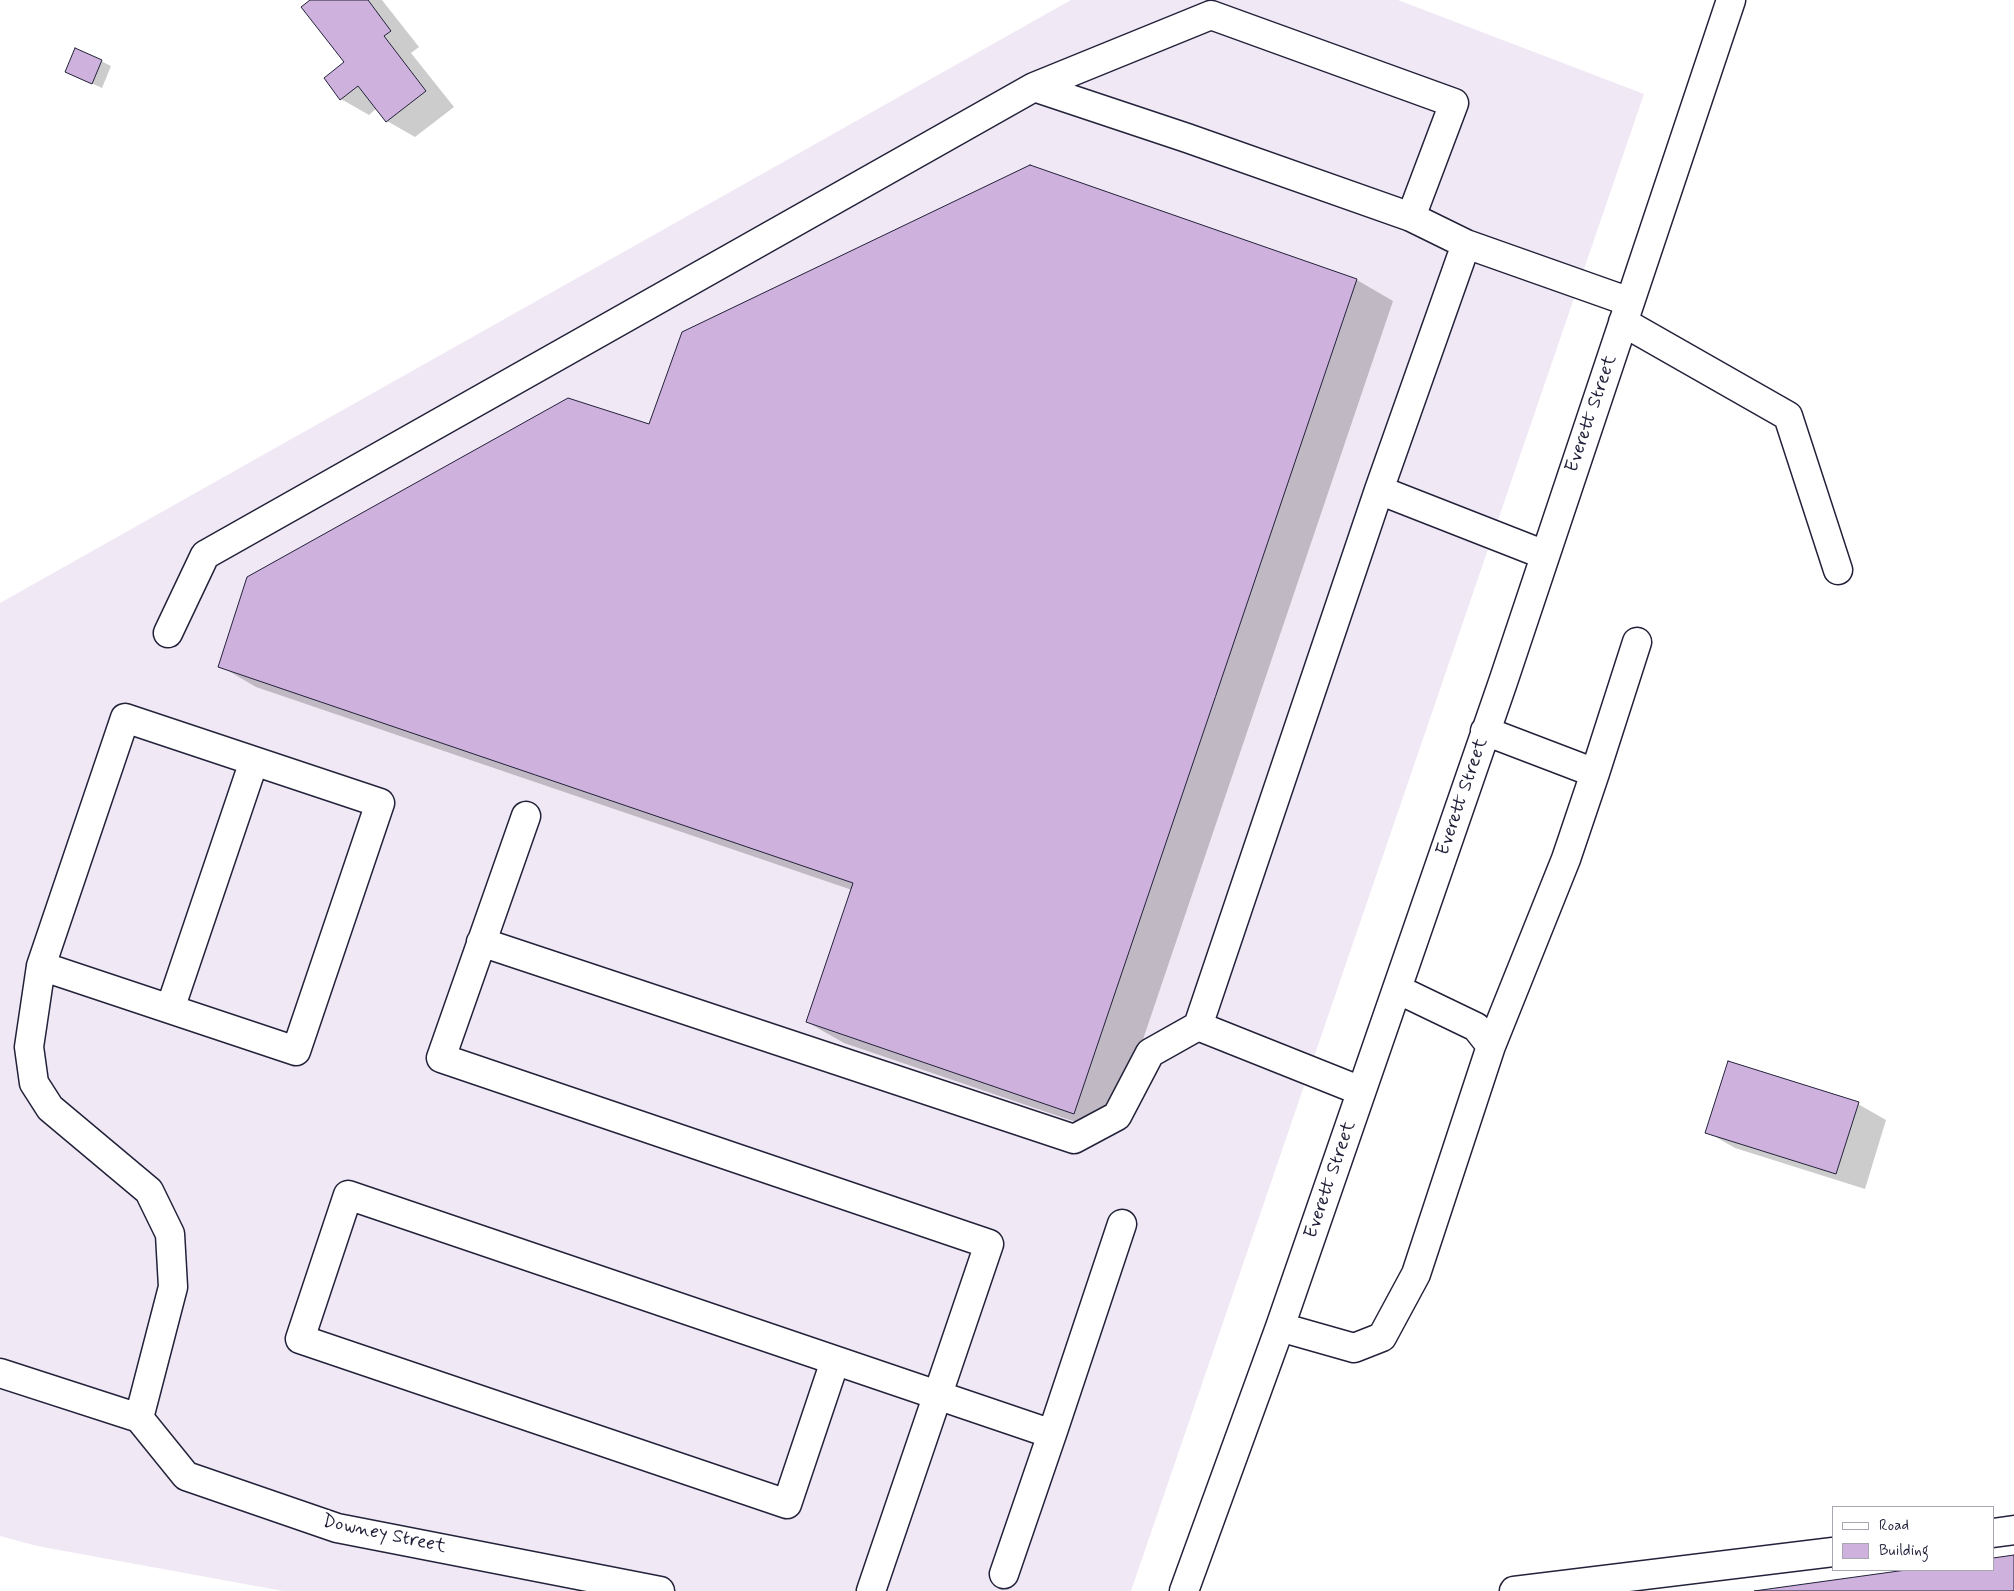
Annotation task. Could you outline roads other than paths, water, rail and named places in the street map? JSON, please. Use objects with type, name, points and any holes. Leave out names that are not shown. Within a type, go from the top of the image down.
[{"type":"street","name":"Everett Street","points":[[1184,1591],[1280,1327],[1362,1091],[1731,0]]},
{"type":"street","points":[[168,633],[205,556],[1034,87],[1211,15],[1454,103],[1411,217]]},
{"type":"street","points":[[1034,87],[1187,138],[1411,217],[1466,244],[1626,312],[1788,416],[1838,570]]},
{"type":"street","points":[[481,942],[1074,1139],[1117,1116],[1150,1053],[1198,1026],[1379,490],[1466,244]]},
{"type":"street","points":[[1379,490],[1545,554]]},
{"type":"street","points":[[1280,1327],[1354,1348],[1382,1337],[1416,1274],[1491,1046],[1566,859],[1637,642]]},
{"type":"street","points":[[0,1373],[139,1418],[173,1287],[170,1234],[149,1191],[50,1108],[34,1083],[29,1047],[41,966],[125,718],[380,803],[296,1051],[41,966]]},
{"type":"street","points":[[1485,731],[1595,773]]},
{"type":"street","points":[[170,1009],[254,761]]},
{"type":"street","points":[[526,816],[441,1058],[990,1244],[871,1591]]},
{"type":"street","points":[[1397,989],[1476,1027],[1491,1046]]},
{"type":"street","points":[[1198,1026],[1362,1091]]},
{"type":"street","points":[[835,1360],[786,1504],[300,1339],[348,1195],[835,1360],[938,1396],[1052,1434]]},
{"type":"street","points":[[1004,1574],[1122,1224]]},
{"type":"street","name":"Downey Street","points":[[139,1418],[186,1476],[337,1528],[660,1591]]},
{"type":"street","points":[[1994,1533],[2014,1530]]},
{"type":"street","points":[[1514,1591],[1832,1552]]}]
